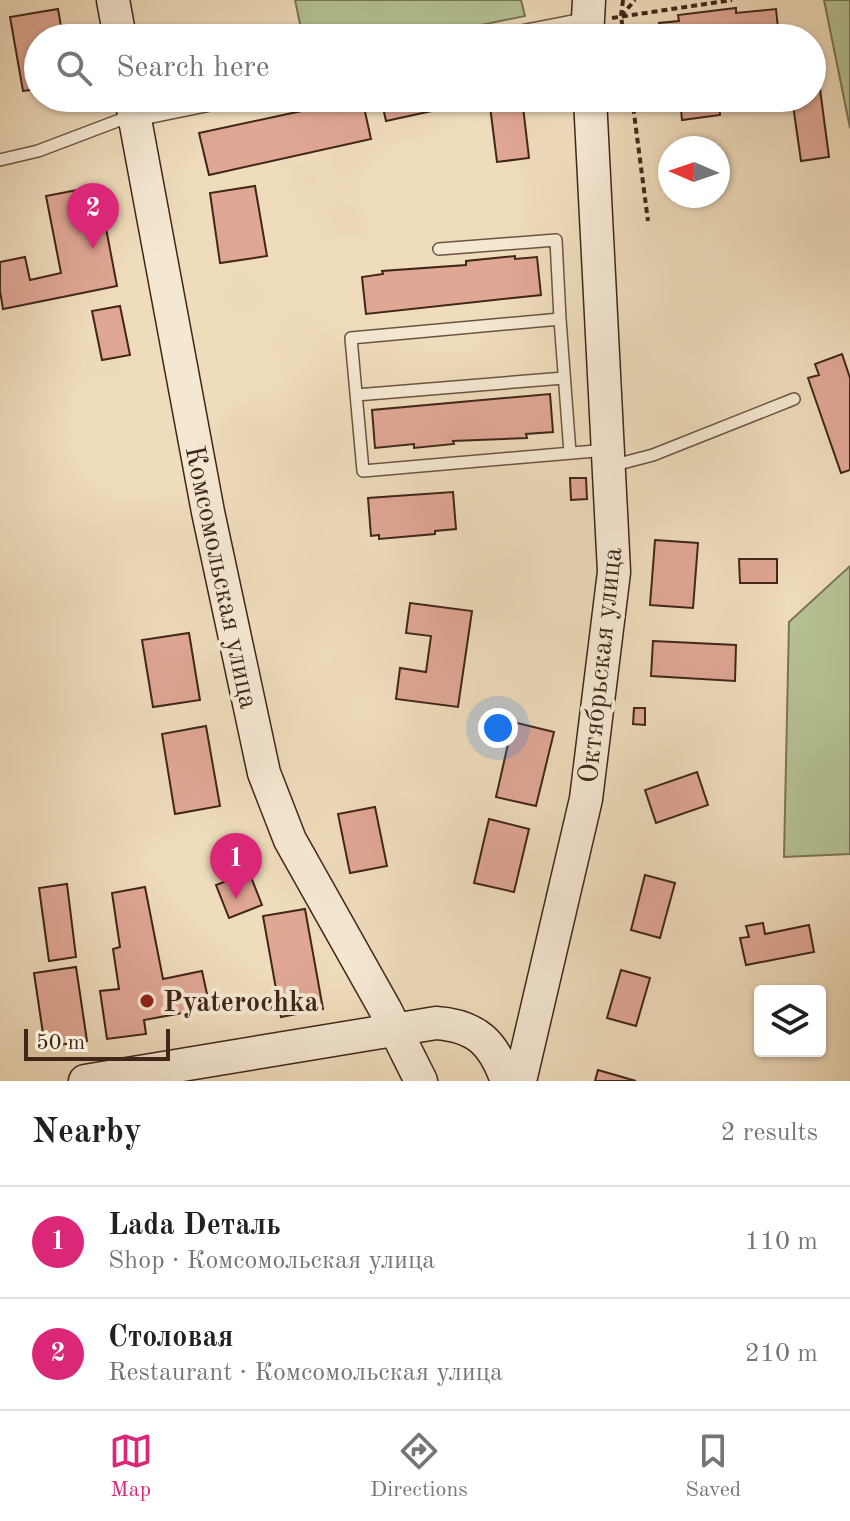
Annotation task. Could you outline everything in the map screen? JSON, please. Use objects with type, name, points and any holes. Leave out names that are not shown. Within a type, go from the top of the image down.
[{"type":"main road","points":[[113,0],[117,24]]},
{"type":"main road","name":"Комсомольская улица","points":[[133,112],[208,512],[264,773],[290,840],[402,1034]]},
{"type":"main road","name":"Октябрьская улица","points":[[520,1081],[586,799],[614,572],[591,112]]},
{"type":"main road","points":[[85,1081],[402,1034],[450,1024],[490,1044],[507,1081]]},
{"type":"main road","points":[[402,1034],[421,1081]]},
{"type":"main road","points":[[402,1034],[431,1081]]},
{"type":"lane","points":[[0,160],[38,151],[119,112]]},
{"type":"lane","points":[[439,249],[556,240],[570,453]]},
{"type":"lane","points":[[560,319],[351,338],[363,471],[570,453],[608,458],[653,455],[794,399]]},
{"type":"lane","points":[[356,395],[564,378]]},
{"type":"path","points":[[622,24],[623,0]]},
{"type":"path","points":[[621,16],[635,0]]},
{"type":"path","points":[[587,21],[732,0]]},
{"type":"path","points":[[634,112],[648,221]]},
{"type":"green space","points":[[295,0],[521,0],[525,16],[486,24],[300,24]]},
{"type":"green space","points":[[824,0],[850,0],[850,128]]},
{"type":"green space","points":[[850,566],[850,854],[784,857],[789,622]]},
{"type":"building","points":[[736,8],[736,13],[776,9],[778,24],[659,24],[679,21],[678,15]]},
{"type":"building","points":[[58,9],[61,24],[24,24],[24,91],[23,91],[10,17]]},
{"type":"building","points":[[297,112],[365,112],[371,139],[209,175],[199,133]]},
{"type":"building","points":[[384,112],[427,112],[386,121]]},
{"type":"building","points":[[491,112],[524,112],[529,158],[497,162]]},
{"type":"building","points":[[681,112],[720,112],[720,115],[682,120]]},
{"type":"building","points":[[794,112],[823,112],[829,157],[801,161]]},
{"type":"building","points":[[98,186],[117,286],[3,309],[0,262],[25,257],[30,280],[61,273],[46,196]]},
{"type":"building","points":[[255,186],[267,256],[220,263],[210,193]]},
{"type":"building","points":[[515,256],[515,259],[537,257],[541,295],[366,314],[362,277],[383,274],[382,271],[466,265],[466,261]]},
{"type":"building","points":[[120,306],[130,355],[102,360],[92,311]]},
{"type":"building","points":[[842,354],[850,378],[850,470],[841,473],[808,378],[819,375],[815,364]]},
{"type":"building","points":[[550,394],[553,432],[526,434],[527,438],[453,441],[454,444],[414,448],[414,444],[375,448],[372,410]]},
{"type":"building","points":[[570,478],[586,478],[587,499],[571,500]]},
{"type":"building","points":[[453,492],[456,529],[379,539],[379,535],[371,536],[368,498]]},
{"type":"building","points":[[655,540],[698,543],[693,608],[650,605]]},
{"type":"building","points":[[739,559],[777,559],[777,583],[740,583]]},
{"type":"building","points":[[410,603],[472,611],[458,707],[396,699],[400,668],[426,672],[431,636],[406,633]]},
{"type":"building","points":[[189,633],[200,700],[153,707],[142,640]]},
{"type":"building","points":[[653,641],[736,645],[735,681],[651,676]]},
{"type":"building","points":[[634,708],[645,708],[645,725],[633,724]]},
{"type":"building","points":[[513,722],[554,732],[536,806],[496,797]]},
{"type":"building","points":[[206,726],[220,806],[175,814],[162,734]]},
{"type":"building","points":[[697,772],[708,805],[656,823],[645,790]]},
{"type":"building","points":[[375,807],[387,866],[350,873],[338,814]]},
{"type":"building","points":[[489,819],[529,829],[514,892],[474,883]]},
{"type":"building","points":[[249,872],[262,905],[229,918],[216,885]]},
{"type":"building","points":[[645,875],[675,883],[660,938],[631,930]]},
{"type":"building","points":[[67,884],[76,957],[49,961],[39,888]]},
{"type":"building","points":[[145,887],[163,979],[202,971],[210,1008],[144,1020],[146,1034],[107,1039],[100,991],[119,989],[113,949],[120,947],[112,893]]},
{"type":"building","points":[[305,909],[323,1009],[281,1017],[263,916]]},
{"type":"building","points":[[763,923],[765,934],[809,925],[814,952],[746,965],[740,938],[749,937],[746,926]]},
{"type":"building","points":[[76,967],[87,1041],[45,1047],[34,973]]},
{"type":"building","points":[[621,970],[650,978],[636,1026],[607,1018]]},
{"type":"building","points":[[598,1070],[636,1081],[595,1081]]},
{"type":"place","name":"Столовая","points":[[93,249]]},
{"type":"place","name":"Lada Dеталь","points":[[236,899]]},
{"type":"place","name":"Pyaterochka","points":[[147,1001]]}]
